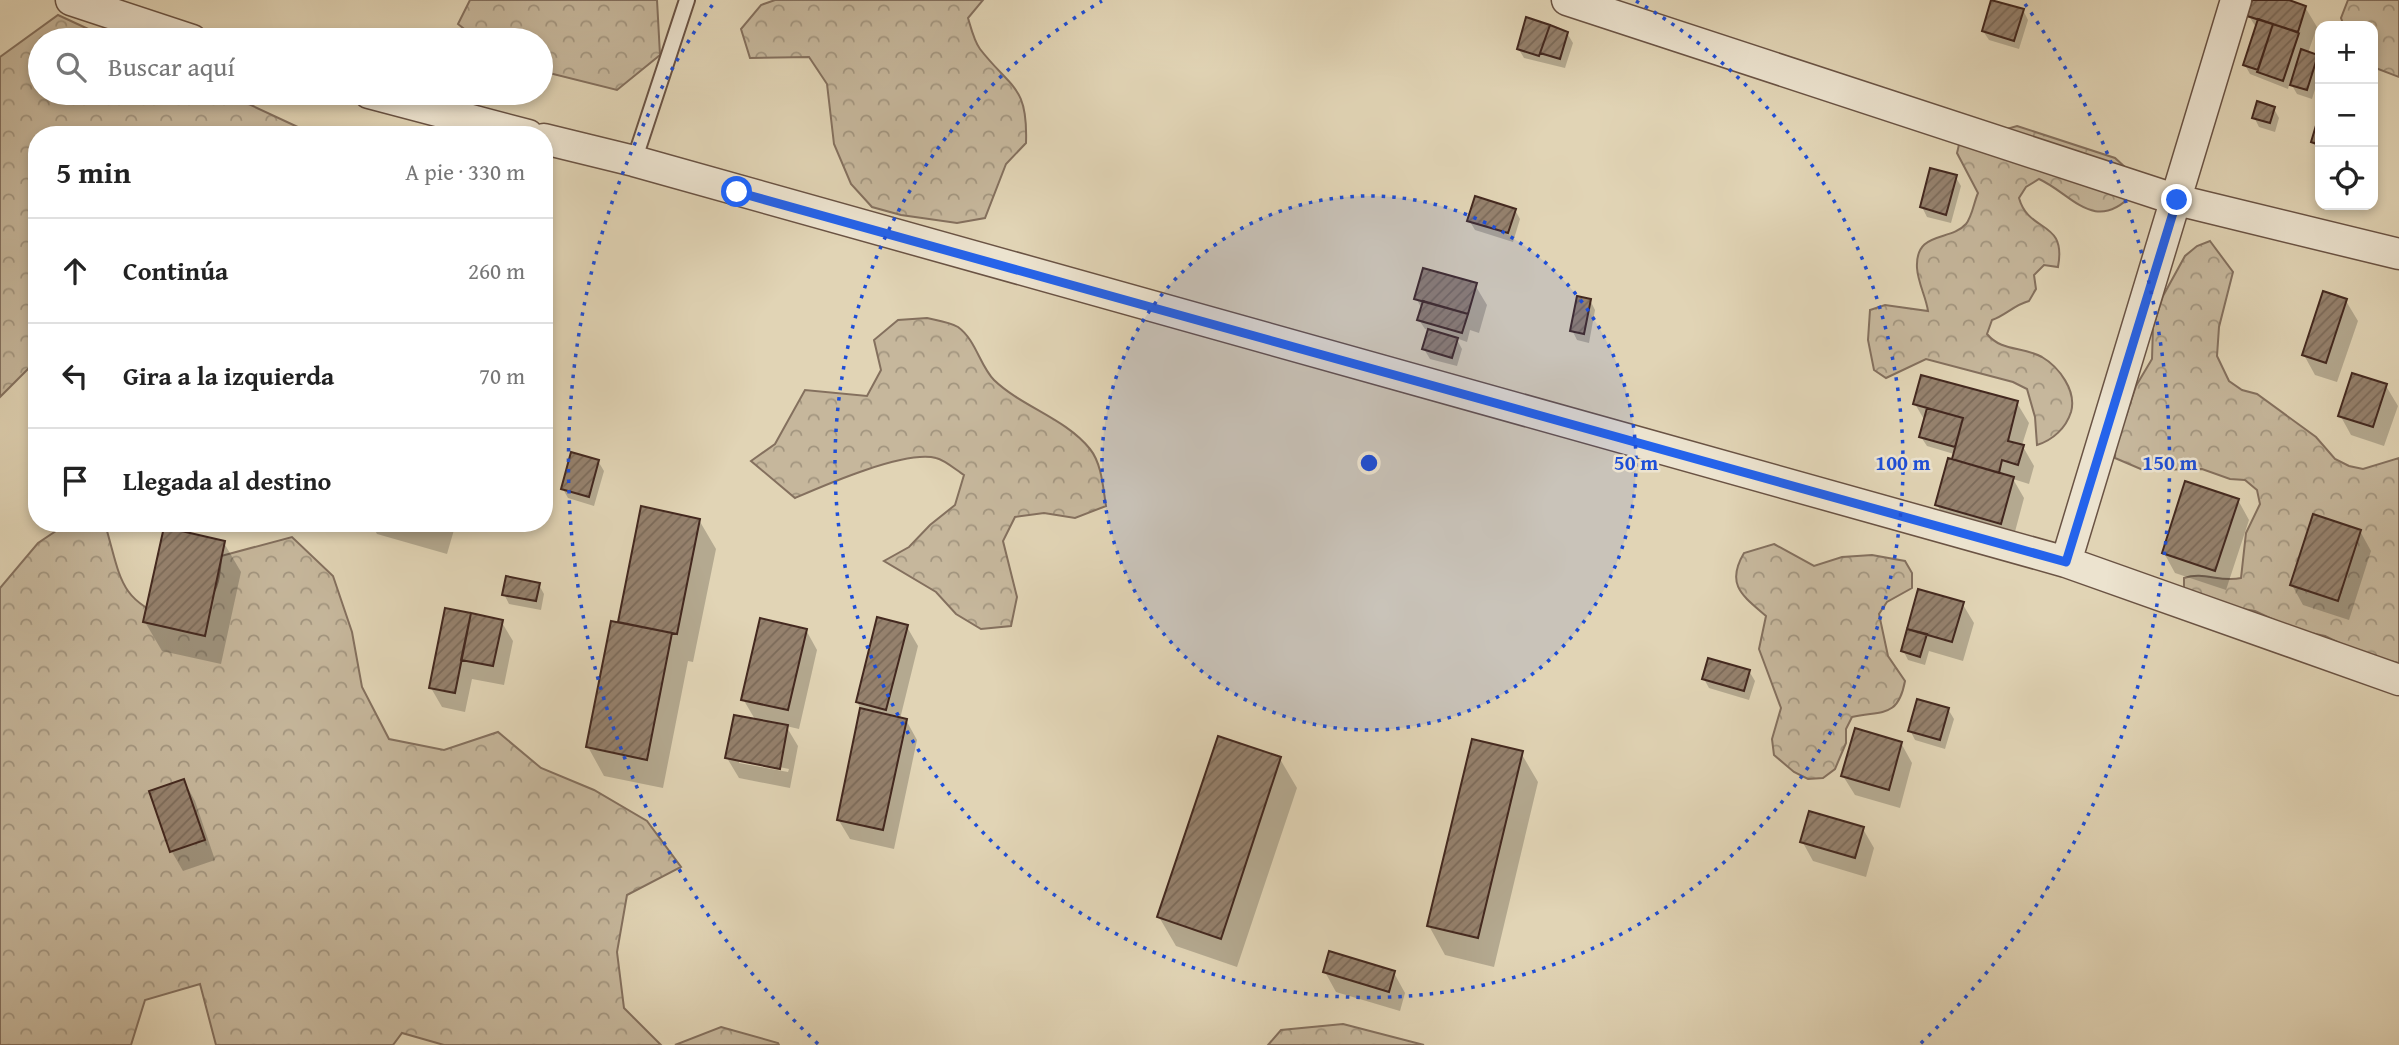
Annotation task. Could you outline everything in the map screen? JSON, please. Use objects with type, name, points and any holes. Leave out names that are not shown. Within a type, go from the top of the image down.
[{"type":"street","points":[[71,0],[156,28]]},
{"type":"street","points":[[1567,0],[2177,200],[2399,254]]},
{"type":"street","points":[[2066,562],[2236,0]]},
{"type":"street","points":[[414,105],[494,126]]},
{"type":"street","points":[[553,141],[634,161],[2066,562],[2399,680]]},
{"type":"lane","points":[[634,161],[687,0]]},
{"type":"green space","points":[[470,0],[657,0],[660,55],[617,90],[553,74],[553,28],[463,28],[458,24]]},
{"type":"green space","points":[[775,0],[983,0],[968,18],[973,34],[980,49],[1015,89],[1024,109],[1026,124],[1026,143],[1006,164],[985,218],[957,223],[901,215],[872,207],[851,184],[834,144],[827,84],[809,57],[750,58],[741,29],[761,5]]},
{"type":"green space","points":[[2348,0],[2399,0],[2399,77],[2378,69],[2378,21],[2342,21]]},
{"type":"green space","points":[[58,15],[86,28],[40,28]]},
{"type":"green space","points":[[28,37],[28,105],[251,105],[296,126],[28,126],[28,369],[0,397],[0,57]]},
{"type":"green space","points":[[2017,126],[2115,158],[2125,167],[2132,195],[2118,206],[2106,211],[2095,211],[2073,201],[2039,179],[2026,187],[2019,198],[2031,217],[2057,241],[2058,267],[2044,265],[2034,275],[2036,289],[2029,301],[1992,320],[1987,334],[1999,344],[2042,357],[2055,367],[2069,388],[2072,404],[2066,423],[2053,437],[2037,445],[2035,417],[2027,389],[2013,382],[1926,359],[1886,378],[1874,370],[1868,340],[1870,310],[1885,305],[1928,311],[1918,274],[1918,256],[1927,242],[1959,230],[1966,224],[1978,193],[1957,153],[1961,136],[1975,138]]},
{"type":"green space","points":[[2210,241],[2233,272],[2219,327],[2217,356],[2229,381],[2242,390],[2257,394],[2316,437],[2335,459],[2349,466],[2363,469],[2399,458],[2399,663],[2366,656],[2325,636],[2296,630],[2255,611],[2212,604],[2184,593],[2184,578],[2191,576],[2241,578],[2246,533],[2260,504],[2257,490],[2245,480],[2230,479],[2202,469],[2143,470],[2115,458],[2116,428],[2126,416],[2136,386],[2152,359],[2153,327],[2163,296],[2185,256],[2197,246]]},
{"type":"green space","points":[[927,318],[947,322],[964,332],[994,380],[1080,438],[1094,455],[1100,469],[1106,506],[1075,518],[1044,513],[1015,517],[1003,541],[1017,597],[1011,626],[981,629],[956,614],[936,592],[884,561],[909,547],[955,505],[964,475],[947,463],[936,458],[905,459],[865,470],[795,498],[751,461],[775,444],[805,390],[867,396],[881,370],[874,340],[898,320]]},
{"type":"green space","points":[[54,532],[107,532],[120,575],[132,596],[141,605],[171,620],[195,610],[210,598],[218,582],[221,556],[292,537],[333,576],[352,632],[362,687],[389,739],[444,750],[498,732],[541,768],[594,790],[647,821],[681,867],[627,895],[617,952],[624,1008],[661,1045],[444,1045],[402,1033],[393,1045],[216,1045],[200,984],[145,1000],[131,1045],[0,1045],[0,588],[38,543]]},
{"type":"green space","points":[[1774,544],[1814,566],[1842,557],[1872,555],[1905,561],[1912,573],[1912,588],[1887,602],[1879,614],[1888,656],[1905,681],[1902,693],[1898,702],[1887,711],[1852,717],[1846,729],[1846,743],[1835,769],[1823,778],[1808,779],[1794,772],[1774,755],[1772,739],[1781,708],[1759,649],[1766,616],[1744,596],[1737,582],[1736,574],[1744,553]]},
{"type":"green space","points":[[1343,1024],[1424,1045],[1268,1045],[1281,1030]]},
{"type":"green space","points":[[721,1027],[778,1043],[779,1045],[675,1045]]},
{"type":"building","points":[[1991,0],[2024,9],[2014,41],[1982,31]]},
{"type":"building","points":[[2252,0],[2289,0],[2306,6],[2298,32],[2247,16]]},
{"type":"building","points":[[1526,17],[1550,25],[1539,56],[1517,49]]},
{"type":"building","points":[[2258,19],[2273,24],[2258,70],[2243,65]]},
{"type":"building","points":[[2273,24],[2299,33],[2283,81],[2257,72]]},
{"type":"building","points":[[1550,25],[1568,32],[1560,59],[1540,53]]},
{"type":"building","points":[[2301,49],[2315,54],[2315,65],[2307,90],[2290,85]]},
{"type":"building","points":[[2257,101],[2275,107],[2270,123],[2252,118]]},
{"type":"building","points":[[1930,168],[1957,175],[1946,215],[1920,207]]},
{"type":"building","points":[[1475,196],[1516,209],[1508,233],[1467,221]]},
{"type":"building","points":[[1423,268],[1477,283],[1468,314],[1414,299]]},
{"type":"building","points":[[2323,291],[2347,299],[2326,363],[2302,355]]},
{"type":"building","points":[[1577,296],[1591,299],[1584,334],[1570,331]]},
{"type":"building","points":[[1423,301],[1468,314],[1462,333],[1417,320]]},
{"type":"building","points":[[1428,329],[1458,338],[1452,358],[1422,349]]},
{"type":"building","points":[[2352,373],[2387,384],[2373,427],[2338,416]]},
{"type":"building","points":[[1921,375],[2018,401],[2008,441],[2024,445],[2018,465],[2002,460],[1999,473],[1952,459],[1963,418],[1913,404]]},
{"type":"building","points":[[1927,408],[1963,418],[1955,447],[1919,437]]},
{"type":"building","points":[[571,452],[599,460],[589,497],[561,489]]},
{"type":"building","points":[[1948,458],[2014,477],[2001,524],[1935,505]]},
{"type":"building","points":[[2185,481],[2239,499],[2215,571],[2162,553]]},
{"type":"building","points":[[641,506],[700,519],[677,634],[618,622]]},
{"type":"building","points":[[2313,514],[2361,530],[2338,601],[2290,585]]},
{"type":"building","points":[[163,532],[186,532],[225,541],[205,636],[143,622]]},
{"type":"building","points":[[506,576],[540,583],[536,601],[502,595]]},
{"type":"building","points":[[1918,589],[1964,602],[1952,642],[1907,629]]},
{"type":"building","points":[[445,608],[471,613],[455,693],[429,688]]},
{"type":"building","points":[[471,613],[503,620],[493,666],[461,660]]},
{"type":"building","points":[[877,617],[908,625],[886,710],[856,702]]},
{"type":"building","points":[[760,618],[807,629],[788,710],[741,700]]},
{"type":"building","points":[[611,621],[672,633],[647,760],[586,747]]},
{"type":"building","points":[[1907,629],[1927,634],[1920,657],[1901,651]]},
{"type":"building","points":[[1708,658],[1750,670],[1744,691],[1702,679]]},
{"type":"building","points":[[1917,699],[1949,708],[1940,740],[1908,731]]},
{"type":"building","points":[[860,708],[907,719],[883,830],[837,820]]},
{"type":"building","points":[[734,715],[788,725],[780,769],[725,758]]},
{"type":"building","points":[[1855,728],[1902,742],[1889,790],[1841,776]]},
{"type":"building","points":[[1218,736],[1281,757],[1221,939],[1157,917]]},
{"type":"building","points":[[1472,739],[1523,751],[1478,938],[1427,926]]},
{"type":"building","points":[[184,779],[205,840],[170,852],[149,791]]},
{"type":"building","points":[[1809,811],[1864,827],[1855,858],[1800,842]]},
{"type":"building","points":[[1329,951],[1395,971],[1389,992],[1323,972]]},
{"type":"route","points":[[737,192],[2066,562],[2177,200]]}]
